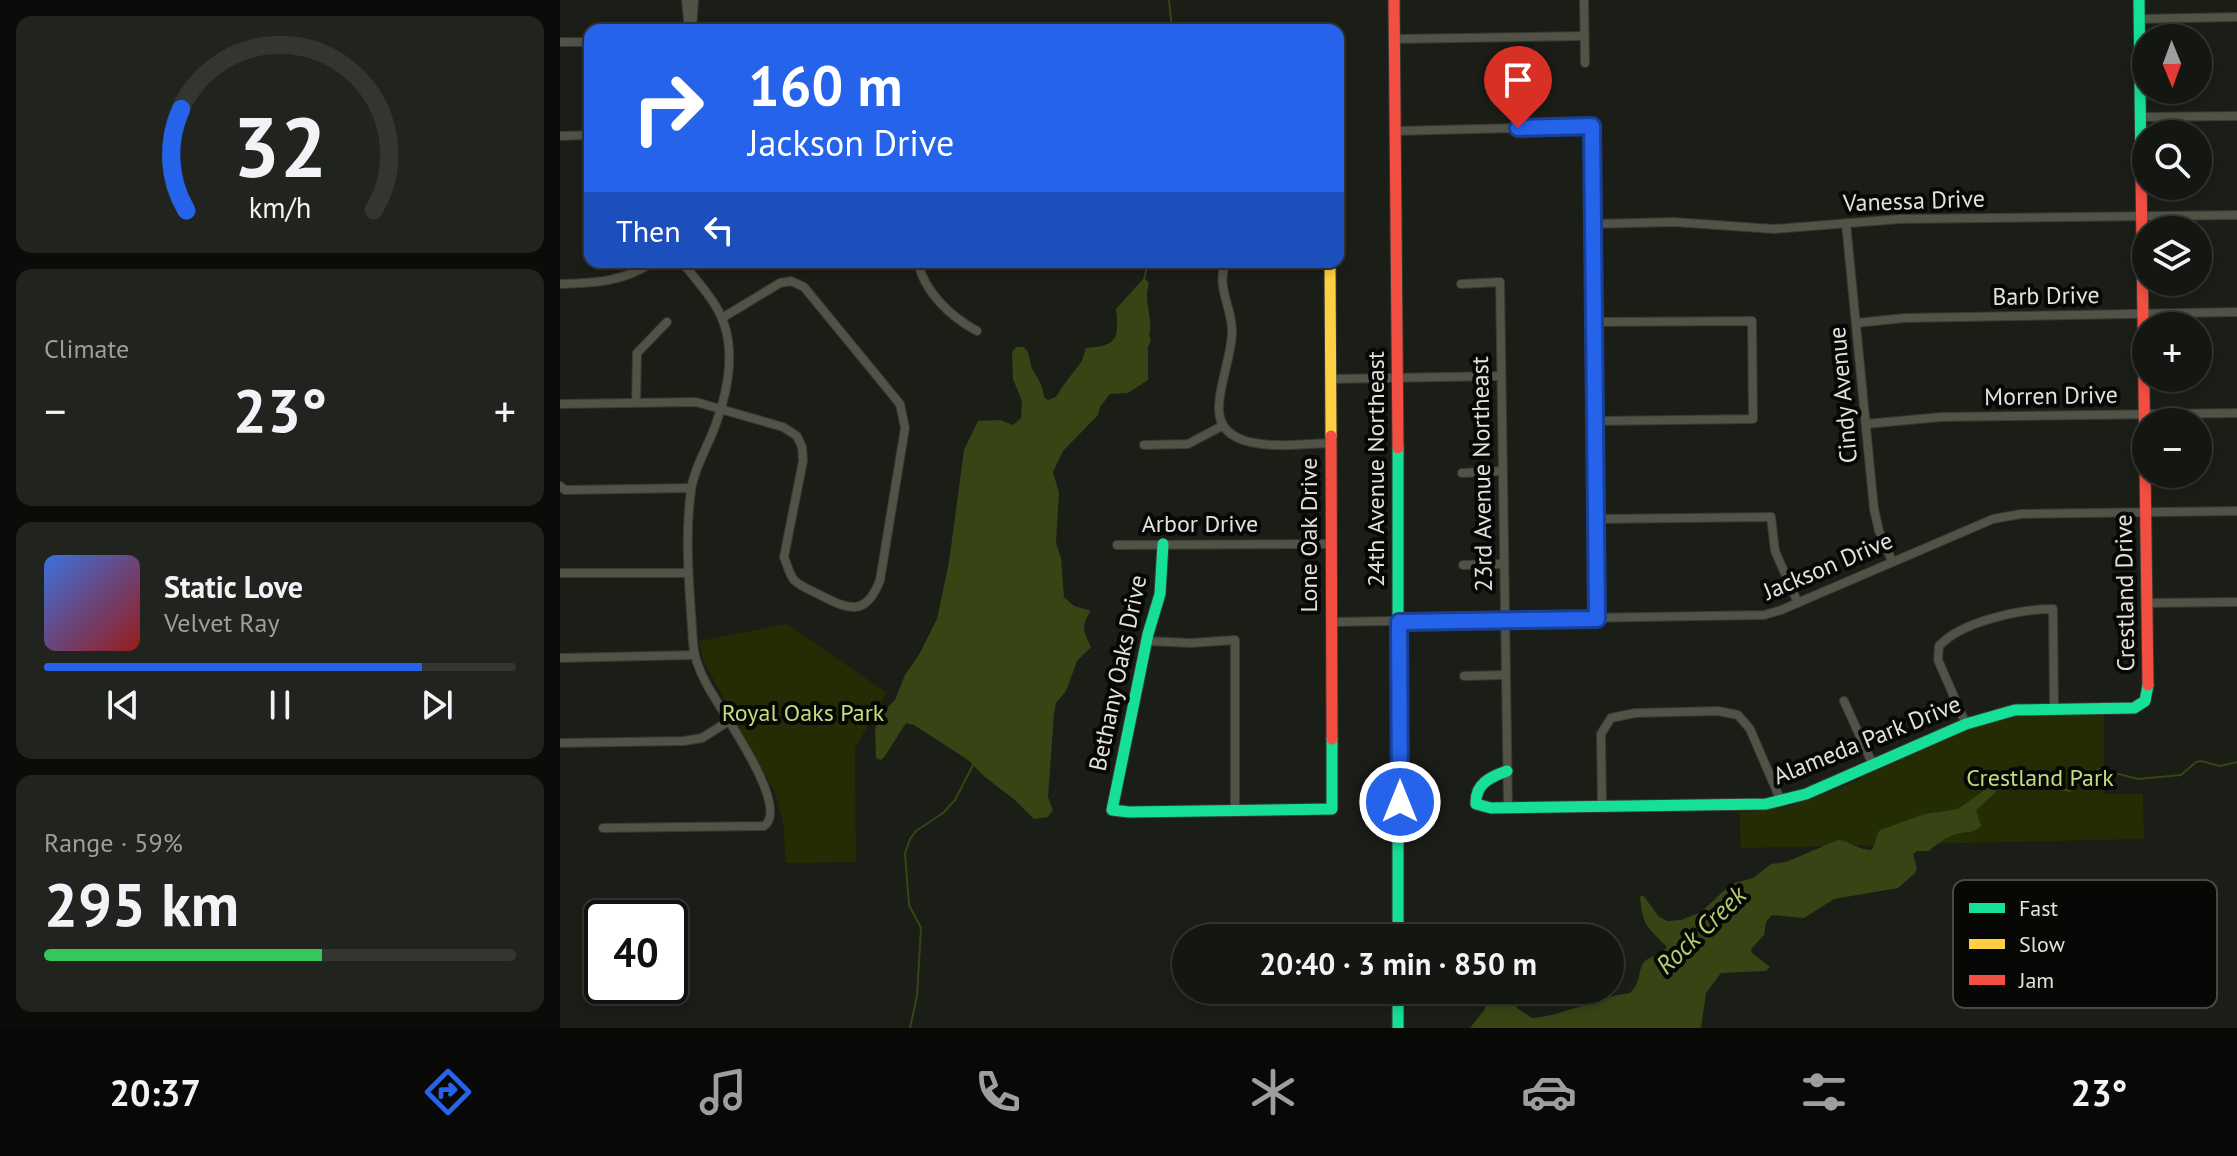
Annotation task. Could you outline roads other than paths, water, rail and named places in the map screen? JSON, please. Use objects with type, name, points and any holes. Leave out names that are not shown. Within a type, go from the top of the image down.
[{"type":"street","points":[[686,0],[690,24]]},
{"type":"street","points":[[692,24],[694,0]]},
{"type":"street","name":"24th Avenue Northeast","points":[[1394,0],[1398,924]]},
{"type":"street","points":[[1584,0],[1585,63]]},
{"type":"street","name":"Crestland Drive","points":[[2139,0],[2142,216]]},
{"type":"street","points":[[2139,19],[2237,17]]},
{"type":"street","points":[[1395,39],[1583,36]]},
{"type":"street","points":[[560,42],[584,42]]},
{"type":"street","points":[[2140,117],[2237,116]]},
{"type":"street","points":[[1396,131],[1592,126],[1597,619]]},
{"type":"street","points":[[560,136],[584,135]]},
{"type":"street","name":"Vanessa Drive","points":[[2142,216],[2237,215]]},
{"type":"street","name":"Vanessa Drive","points":[[1592,224],[1674,222],[1774,229],[1900,219],[2132,216]]},
{"type":"street","name":"Cindy Avenue","points":[[1846,223],[1876,521],[1892,561]]},
{"type":"street","points":[[560,284],[613,281],[644,268]]},
{"type":"street","points":[[603,828],[764,826],[773,815],[770,798],[705,682],[694,655],[688,573],[691,488],[722,408],[728,385],[730,354],[722,318],[687,268]]},
{"type":"street","points":[[921,268],[929,288],[956,320],[977,331]]},
{"type":"street","points":[[1224,268],[1221,280],[1232,330],[1219,403],[1222,426],[1232,436],[1251,443],[1331,443]]},
{"type":"street","name":"Lone Oak Drive","points":[[1235,810],[1332,809],[1330,268]]},
{"type":"street","points":[[560,404],[696,402],[783,427],[797,436],[803,461],[784,557],[789,570],[795,581],[843,608],[865,604],[874,597],[880,580],[905,428],[900,404],[804,287],[791,281],[780,283],[722,318]]},
{"type":"street","name":"23rd Avenue Northeast","points":[[1461,284],[1500,282],[1508,808]]},
{"type":"street","name":"Barb Drive","points":[[2212,313],[2237,312]]},
{"type":"street","name":"Barb Drive","points":[[1856,323],[1905,318],[2132,314]]},
{"type":"street","points":[[1594,322],[1752,321],[1753,419],[1595,421]]},
{"type":"street","points":[[636,402],[637,353],[667,322]]},
{"type":"street","points":[[1331,379],[1500,376]]},
{"type":"street","name":"Morren Drive","points":[[2212,414],[2237,413]]},
{"type":"street","name":"Morren Drive","points":[[1866,424],[1941,417],[2132,415]]},
{"type":"street","points":[[1144,445],[1188,444],[1222,426]]},
{"type":"street","points":[[1462,473],[1502,471]]},
{"type":"street","points":[[563,488],[691,488]]},
{"type":"street","name":"Crestland Drive","points":[[2143,704],[2148,686],[2145,488]]},
{"type":"street","name":"Jackson Drive","points":[[1331,622],[1755,616],[1798,603],[1982,522],[2006,516],[2237,511]]},
{"type":"street","points":[[1597,519],[1771,517],[1775,551],[1798,603]]},
{"type":"street","name":"Bethany Oaks Drive","points":[[1163,544],[1160,594],[1147,641],[1112,810],[1235,810]]},
{"type":"street","name":"Arbor Drive","points":[[1117,545],[1331,544]]},
{"type":"street","points":[[1463,565],[1504,564]]},
{"type":"street","points":[[560,573],[688,573]]},
{"type":"street","points":[[2147,603],[2237,602]]},
{"type":"street","points":[[1966,724],[1937,655],[1939,646],[1949,638],[1998,616],[2020,610],[2053,609],[2054,709]]},
{"type":"street","points":[[1147,641],[1235,640],[1235,810]]},
{"type":"street","points":[[560,658],[694,655]]},
{"type":"street","points":[[1464,676],[1505,675]]},
{"type":"street","points":[[1844,701],[1873,765]]},
{"type":"street","name":"Alameda Park Drive","points":[[1508,808],[1756,805],[1781,801],[1806,794],[1966,724],[2005,711],[2134,708],[2143,704]]},
{"type":"street","points":[[1602,807],[1601,734],[1607,722],[1617,715],[1635,713],[1718,711],[1738,715],[1750,729],[1781,801]]},
{"type":"street","points":[[560,743],[684,741],[702,738],[729,721]]},
{"type":"street","points":[[1507,771],[1483,783],[1476,792],[1475,800],[1483,808],[1508,808]]},
{"type":"street","points":[[1398,1004],[1398,1028]]},
{"type":"water","points":[[1144,278],[1149,283],[1147,297],[1151,341],[1148,347],[1148,380],[1128,393],[1110,394],[1098,415],[1063,451],[1053,472],[1059,493],[1056,543],[1061,558],[1064,597],[1074,606],[1091,611],[1084,629],[1091,647],[1077,661],[1066,691],[1056,703],[1048,797],[1053,810],[1048,817],[1034,819],[968,760],[914,725],[906,723],[885,756],[881,760],[876,758],[875,729],[881,714],[895,700],[905,675],[937,619],[949,562],[964,450],[978,421],[1000,420],[1013,425],[1021,418],[1022,401],[1013,379],[1012,352],[1016,347],[1024,347],[1044,397],[1048,400],[1056,397],[1082,361],[1086,348],[1105,345],[1114,339],[1116,309]]},
{"type":"water","points":[[1986,789],[1997,789],[1976,810],[1981,826],[1949,837],[1929,851],[1917,851],[1913,854],[1917,869],[1915,873],[1898,888],[1834,899],[1804,918],[1772,915],[1766,922],[1764,935],[1751,949],[1770,967],[1766,971],[1721,973],[1706,993],[1701,1028],[1470,1028],[1486,1004],[1515,1004],[1532,1018],[1586,1004],[1624,1004],[1624,994],[1630,993],[1636,984],[1644,962],[1667,947],[1645,921],[1640,897],[1643,895],[1659,917],[1668,921],[1681,920],[1701,912],[1731,884],[1753,878],[1771,864],[1786,862],[1838,840],[1871,850],[1880,830],[1925,814],[1958,809]]},
{"type":"waterway","points":[[1169,0],[1171,24]]},
{"type":"waterway","points":[[1144,280],[1147,268]]},
{"type":"waterway","name":"Rock Creek","points":[[1997,789],[2016,778],[2043,773],[2060,789],[2070,791],[2099,769],[2138,779],[2181,775],[2201,761],[2220,766],[2237,762]]},
{"type":"waterway","points":[[910,1028],[917,996],[921,928],[909,905],[905,853],[916,831],[943,813],[955,800],[973,765]]},
{"type":"park label","name":"Royal Oaks Park","points":[[803,713]]},
{"type":"park label","name":"Crestland Park","points":[[2040,778]]}]
